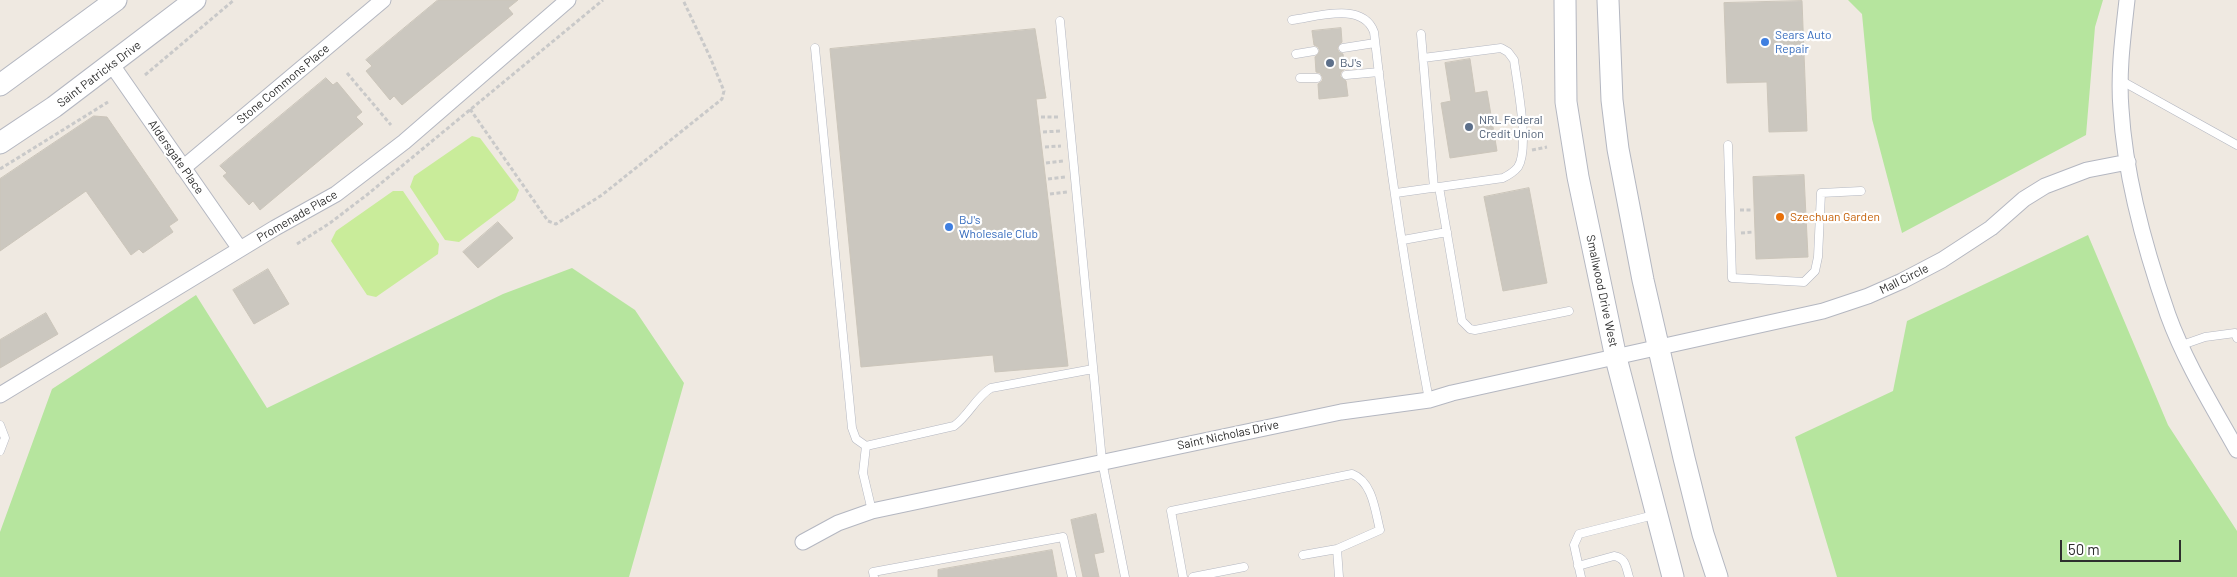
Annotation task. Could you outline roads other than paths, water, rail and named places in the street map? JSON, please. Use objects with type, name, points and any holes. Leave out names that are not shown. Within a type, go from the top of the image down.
[{"type":"main road","points":[[0,85],[116,0]]},
{"type":"main road","name":"Saint Patricks Drive","points":[[0,143],[112,65],[195,0]]},
{"type":"main road","name":"Smallwood Drive West","points":[[1565,0],[1566,102],[1578,177],[1616,358],[1673,577]]},
{"type":"main road","points":[[1608,0],[1612,100],[1618,150],[1643,280],[1700,524],[1717,577]]},
{"type":"street","name":"Stone Commons Place","points":[[183,168],[383,0]]},
{"type":"street","name":"Promenade Place","points":[[0,395],[336,194],[404,142],[568,0]]},
{"type":"street","points":[[2127,0],[2120,80],[2121,110],[2128,162],[2142,227],[2169,316],[2200,384],[2237,450]]},
{"type":"street","name":"Aldersgate Place","points":[[112,65],[240,250]]},
{"type":"street","name":"Mall Circle","points":[[1659,349],[1823,311],[1868,296],[1942,260],[1991,228],[2024,199],[2045,186],[2087,170],[2128,162]]},
{"type":"street","name":"Saint Nicholas Drive","points":[[803,542],[838,524],[872,511],[1341,412],[1429,400],[1452,393],[1659,349]]},
{"type":"lane","points":[[1292,20],[1336,14],[1355,15],[1372,26],[1376,43],[1417,337],[1429,400]]},
{"type":"lane","points":[[1060,22],[1102,461],[1125,577]]},
{"type":"lane","points":[[1421,34],[1437,187],[1447,232],[1462,321],[1470,329],[1475,330],[1569,311]]},
{"type":"lane","points":[[1343,48],[1376,43]]},
{"type":"lane","points":[[815,48],[852,428],[856,439],[866,446],[954,426],[964,418],[983,393],[991,388],[1093,369]]},
{"type":"lane","points":[[1396,193],[1503,178],[1513,172],[1522,156],[1522,119],[1514,60],[1508,52],[1501,48],[1423,58]]},
{"type":"lane","points":[[1296,54],[1314,51]]},
{"type":"lane","points":[[1346,75],[1379,72]]},
{"type":"lane","points":[[1300,78],[1317,78]]},
{"type":"lane","points":[[2120,80],[2237,145]]},
{"type":"lane","points":[[1728,145],[1732,278],[1804,282],[1815,271],[1818,257],[1821,193],[1862,191]]},
{"type":"lane","points":[[1403,240],[1447,232]]},
{"type":"lane","points":[[2182,345],[2218,335],[2235,333],[2237,338]]},
{"type":"lane","points":[[0,425],[5,438],[0,451]]},
{"type":"lane","points":[[866,446],[863,473],[872,511]]},
{"type":"lane","points":[[1184,577],[1171,511],[1352,474],[1361,477],[1369,489],[1380,530],[1337,549],[1303,555]]},
{"type":"lane","points":[[1580,577],[1574,545],[1579,534],[1656,514]]},
{"type":"lane","points":[[874,577],[873,572],[1063,537],[1072,577]]},
{"type":"lane","points":[[1337,549],[1339,577]]},
{"type":"lane","points":[[1578,566],[1614,556],[1620,557],[1624,560],[1629,577]]},
{"type":"lane","points":[[1193,577],[1244,567]]},
{"type":"place","name":"Sears Auto Repair","points":[[1765,42]]},
{"type":"place","name":"BJ's","points":[[1330,63]]},
{"type":"place","name":"NRL Federal Credit Union","points":[[1469,127]]},
{"type":"place","name":"Szechuan Garden","points":[[1780,217]]},
{"type":"place","name":"BJ's Wholesale Club","points":[[949,227]]}]
